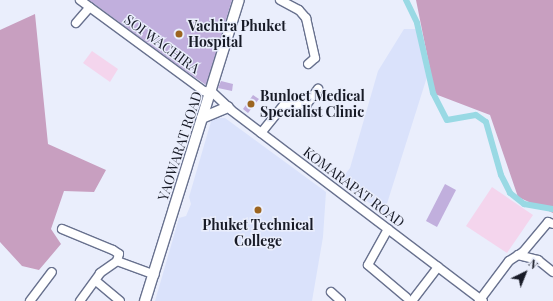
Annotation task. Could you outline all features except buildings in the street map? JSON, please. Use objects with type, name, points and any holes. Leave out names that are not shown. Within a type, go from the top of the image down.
[{"type":"main road","name":"YAOWARAT ROAD","points":[[145,301],[155,275],[239,0]]},
{"type":"main road","points":[[202,118],[228,107]]},
{"type":"street","name":"SOI WACHIRA","points":[[80,0],[204,90],[212,92]]},
{"type":"street","points":[[280,0],[299,10],[306,18],[315,58],[308,64]]},
{"type":"street","points":[[76,23],[90,6]]},
{"type":"street","points":[[261,133],[284,106],[310,102],[318,89]]},
{"type":"street","name":"KOMARAPAT ROAD","points":[[212,92],[228,107],[261,133],[481,300]]},
{"type":"street","points":[[481,300],[509,261],[518,255],[548,222],[553,224]]},
{"type":"street","points":[[62,229],[113,250],[118,254],[117,261]]},
{"type":"street","points":[[388,229],[368,265],[409,299],[438,267]]},
{"type":"street","points":[[518,255],[538,260],[553,272]]},
{"type":"street","points":[[117,261],[155,275]]},
{"type":"street","points":[[80,301],[96,281],[102,270],[117,261]]},
{"type":"street","points":[[30,301],[52,272]]},
{"type":"street","points":[[96,281],[120,301]]},
{"type":"street","points":[[330,292],[340,301]]},
{"type":"shaded area","points":[[416,0],[553,0],[553,213],[518,197],[490,115],[435,94]]},
{"type":"shaded area","points":[[35,14],[48,144],[106,170],[94,192],[64,191],[51,229],[61,244],[39,270],[22,266],[0,242],[0,30]]},
{"type":"shaded area","points":[[404,29],[417,29],[427,77],[384,213],[339,182],[350,168],[378,71]]},
{"type":"shaded area","points":[[92,51],[118,69],[110,82],[83,63]]},
{"type":"shaded area","name":"Phuket Technical College","points":[[212,118],[225,118],[326,192],[323,237],[312,301],[155,301],[179,218],[186,216],[191,204],[189,197]]},
{"type":"shaded area","points":[[492,187],[533,215],[507,253],[466,226]]},
{"type":"waterway","points":[[406,0],[417,23],[433,93],[447,120],[476,115],[486,122],[501,175],[510,193],[524,204],[553,209]]},
{"type":"place","name":"Vachira Phuket Hospital","points":[[179,34]]},
{"type":"place","name":"Bunloet Medical Specialist Clinic","points":[[251,104]]},
{"type":"place","name":"Phuket Technical College","points":[[258,210]]}]
